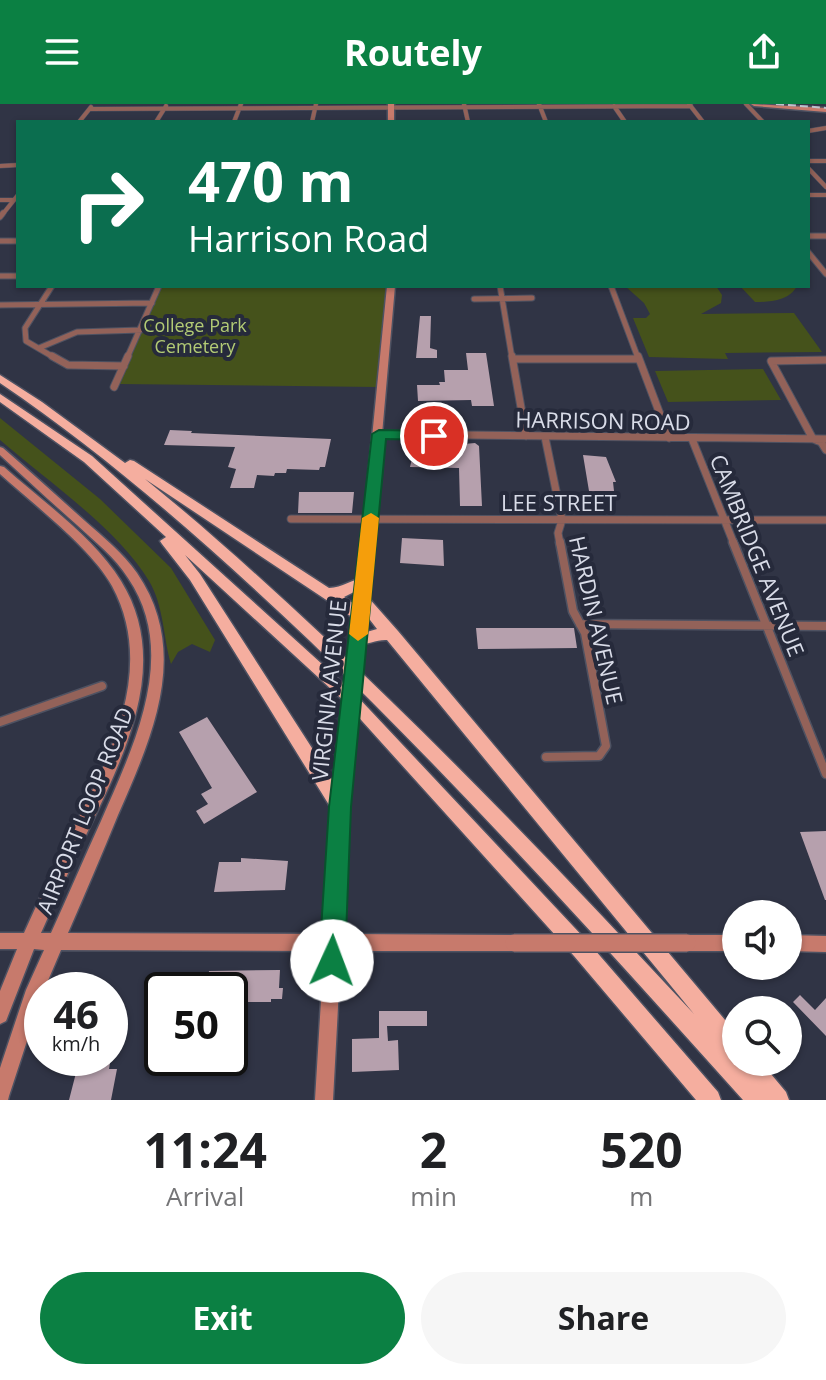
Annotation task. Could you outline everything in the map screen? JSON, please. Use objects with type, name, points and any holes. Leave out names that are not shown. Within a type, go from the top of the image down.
[{"type":"highway","points":[[0,378],[107,453],[241,568],[343,663],[530,849],[758,1100]]},
{"type":"highway","points":[[0,397],[88,459],[349,697],[581,949],[710,1100]]},
{"type":"highway","points":[[107,453],[172,489],[326,593],[361,607],[393,635],[722,1032]]},
{"type":"highway","points":[[88,459],[93,474],[151,524],[195,577],[340,807]]},
{"type":"highway","points":[[326,593],[344,592],[363,582]]},
{"type":"highway","points":[[358,640],[377,634],[393,635]]},
{"type":"highway","points":[[758,1076],[778,1100]]},
{"type":"main road","points":[[754,104],[826,110]]},
{"type":"main road","name":"VIRGINIA AVENUE","points":[[324,1100],[340,807],[379,434],[391,288]]},
{"type":"main road","name":"AIRPORT LOOP ROAD","points":[[0,450],[114,553],[132,574],[146,598],[155,627],[158,658],[155,694],[148,722],[35,990],[0,1096]]},
{"type":"main road","name":"AIRPORT LOOP ROAD","points":[[0,469],[99,561],[115,581],[128,605],[136,632],[138,663],[135,696],[119,747],[29,939],[0,1015]]},
{"type":"main road","points":[[0,941],[722,943]]},
{"type":"main road","points":[[802,943],[826,944]]},
{"type":"street","points":[[81,120],[94,104]]},
{"type":"street","points":[[746,104],[761,120]]},
{"type":"street","points":[[90,109],[690,105]]},
{"type":"street","points":[[810,170],[826,187]]},
{"type":"street","points":[[0,200],[16,198]]},
{"type":"street","points":[[0,217],[16,198]]},
{"type":"street","points":[[810,254],[826,274]]},
{"type":"street","points":[[51,288],[24,333],[26,341],[68,365],[124,366]]},
{"type":"street","points":[[114,387],[158,288]]},
{"type":"street","points":[[500,288],[526,436]]},
{"type":"street","points":[[612,288],[669,438]]},
{"type":"street","points":[[474,299],[532,298]]},
{"type":"street","points":[[0,305],[152,303]]},
{"type":"street","points":[[39,348],[77,332],[141,330]]},
{"type":"street","points":[[513,359],[639,359]]},
{"type":"street","points":[[826,360],[771,361],[813,439],[821,442],[826,450]]},
{"type":"street","name":"HARRISON ROAD","points":[[379,434],[826,439]]},
{"type":"street","name":"HARDIN AVENUE","points":[[545,437],[562,520],[558,533],[573,611],[585,633],[606,746],[599,756],[546,757]]},
{"type":"street","name":"CAMBRIDGE AVENUE","points":[[692,439],[823,759],[826,774]]},
{"type":"street","name":"LEE STREET","points":[[291,519],[826,520]]},
{"type":"street","points":[[580,624],[826,626]]},
{"type":"street","points":[[0,722],[102,686]]},
{"type":"green space","name":"College Park Cemetery","points":[[161,288],[386,288],[376,387],[119,384]]},
{"type":"green space","points":[[627,288],[717,288],[722,295],[721,303],[701,314],[794,313],[822,352],[725,353],[728,359],[649,357],[633,318],[646,318],[650,314],[644,303]]},
{"type":"green space","points":[[742,288],[796,288],[784,298],[755,302]]},
{"type":"green space","points":[[763,369],[781,400],[668,402],[655,371]]},
{"type":"green space","points":[[0,418],[100,499],[171,568],[215,640],[210,652],[192,644],[178,652],[171,664],[158,601],[136,562],[101,524],[0,440]]},
{"type":"building","points":[[420,316],[431,316],[430,348],[437,350],[437,358],[416,358]]},
{"type":"building","points":[[466,353],[486,353],[494,406],[472,406],[471,400],[418,401],[417,385],[440,385],[439,382],[445,382],[444,370],[468,370]]},
{"type":"building","points":[[170,430],[331,439],[325,467],[319,470],[287,469],[286,473],[275,473],[274,476],[257,475],[254,488],[230,488],[236,469],[228,467],[235,447],[164,445]]},
{"type":"building","points":[[416,442],[442,442],[442,446],[475,443],[479,446],[482,506],[460,506],[459,468],[410,467]]},
{"type":"building","points":[[583,455],[606,457],[616,482],[613,482],[615,500],[593,500],[590,497]]},
{"type":"building","points":[[299,492],[354,492],[352,513],[298,513]]},
{"type":"building","points":[[402,538],[443,540],[444,566],[400,563]]},
{"type":"building","points":[[476,628],[574,628],[577,648],[478,649]]},
{"type":"building","points":[[207,717],[257,792],[204,824],[196,811],[208,804],[201,794],[212,788],[179,732]]},
{"type":"building","points":[[826,831],[826,900],[825,900],[800,832]]},
{"type":"building","points":[[241,858],[288,861],[285,890],[214,892],[219,862],[241,862]]},
{"type":"building","points":[[280,970],[282,999],[248,1002],[248,972],[209,971]]},
{"type":"building","points":[[802,997],[815,1010],[826,998],[826,1036],[802,1011]]},
{"type":"building","points":[[379,1011],[427,1011],[427,1026],[387,1026],[388,1041],[398,1040],[399,1070],[352,1072],[352,1039],[379,1038]]},
{"type":"building","points":[[75,1076],[116,1076],[111,1100],[69,1100]]},
{"type":"railway","points":[[776,104],[826,108]]},
{"type":"slow traffic","points":[[358,634],[371,518]]},
{"type":"route","points":[[332,961],[340,807],[379,434],[434,436]]}]
